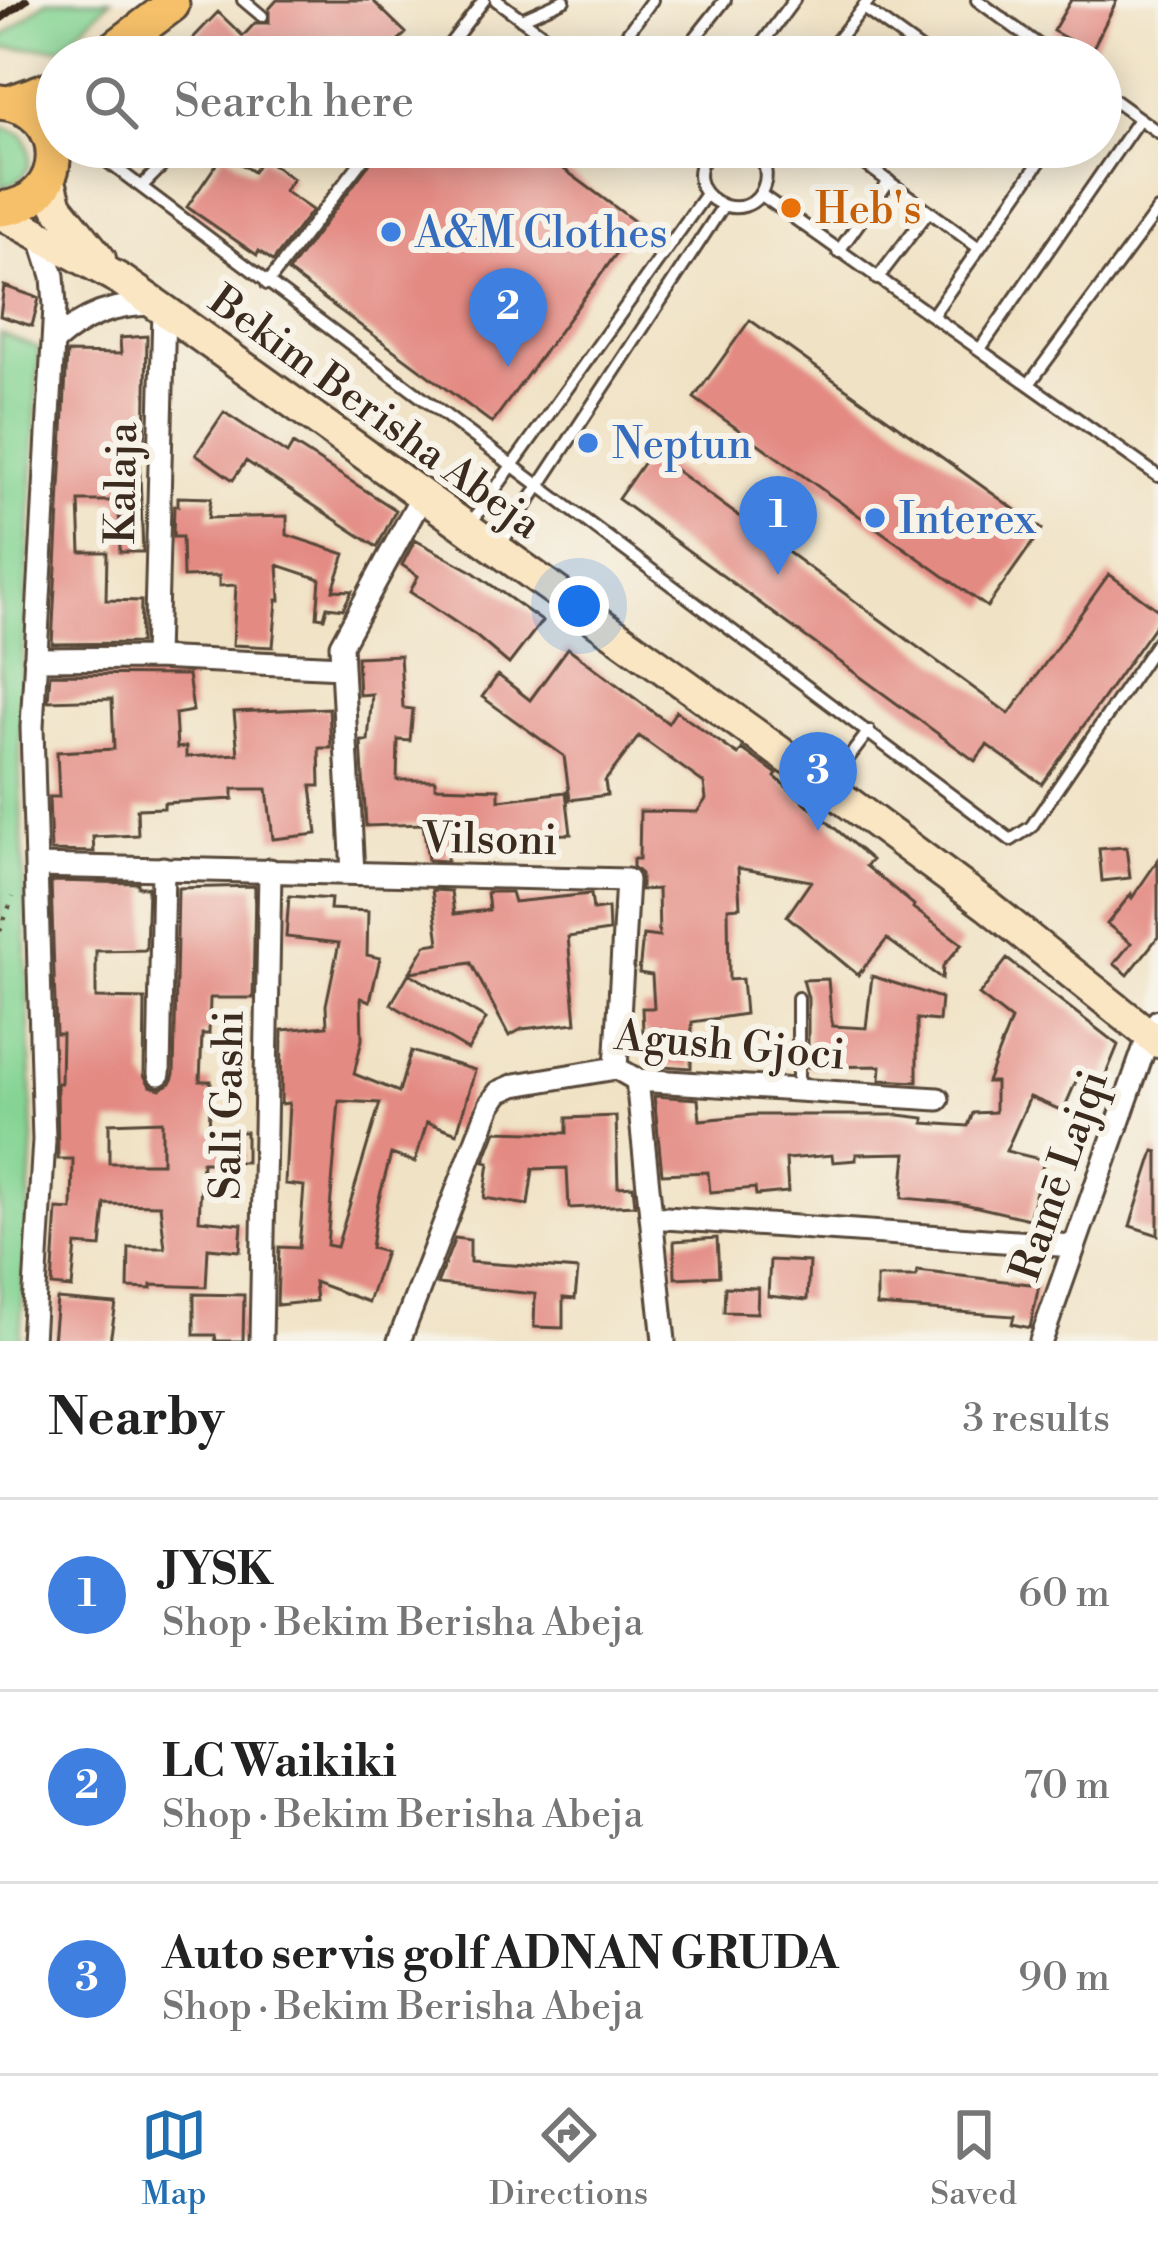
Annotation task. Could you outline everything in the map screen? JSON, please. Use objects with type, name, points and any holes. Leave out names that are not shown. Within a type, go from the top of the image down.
[{"type":"main road","points":[[130,36],[175,2]]},
{"type":"main road","points":[[147,36],[175,2]]},
{"type":"main road","points":[[4,103],[36,93]]},
{"type":"main road","points":[[4,103],[36,116]]},
{"type":"main road","points":[[0,212],[32,200],[51,168]]},
{"type":"street","name":"Bekim Berisha Abeja","points":[[54,168],[57,206],[121,280]]},
{"type":"street","name":"Bekim Berisha Abeja","points":[[0,212],[121,280],[827,786],[1155,1032]]},
{"type":"street","points":[[32,1341],[44,1140],[32,727],[54,342],[53,276],[40,235]]},
{"type":"street","points":[[54,342],[84,317],[100,311],[159,307]]},
{"type":"street","name":"Kalaja","points":[[155,658],[159,307]]},
{"type":"street","points":[[353,874],[340,645],[422,496]]},
{"type":"street","points":[[35,659],[155,658],[342,668]]},
{"type":"street","name":"Vilsoni","points":[[37,866],[627,880],[616,1068]]},
{"type":"street","points":[[159,1075],[163,868]]},
{"type":"street","name":"Sali Gashi","points":[[261,1341],[270,870]]},
{"type":"street","name":"Ramē Lajqi","points":[[1041,1341],[1155,1032]]},
{"type":"street","name":"Agush Gjoci","points":[[399,1341],[469,1157],[499,1092],[515,1084],[616,1068],[637,1080],[938,1099]]},
{"type":"street","points":[[637,1080],[664,1341]]},
{"type":"street","points":[[651,1217],[1074,1246]]},
{"type":"lane","points":[[243,0],[262,16]]},
{"type":"lane","points":[[456,36],[484,0]]},
{"type":"lane","points":[[496,0],[544,36]]},
{"type":"lane","points":[[521,19],[564,0]]},
{"type":"lane","points":[[625,36],[652,0]]},
{"type":"lane","points":[[697,36],[725,0]]},
{"type":"lane","points":[[767,36],[794,0]]},
{"type":"lane","points":[[977,0],[1026,36]]},
{"type":"lane","points":[[841,36],[866,4],[905,36]]},
{"type":"lane","points":[[1122,106],[1158,133]]},
{"type":"lane","points":[[1122,144],[1139,119]]},
{"type":"lane","points":[[118,168],[1011,840],[1031,827],[1158,641]]},
{"type":"lane","points":[[143,185],[160,168]]},
{"type":"lane","points":[[267,284],[356,168]]},
{"type":"lane","points":[[701,168],[706,194],[722,206],[743,206],[760,194],[764,168]]},
{"type":"lane","points":[[871,168],[979,248]]},
{"type":"lane","points":[[932,316],[1035,168]]},
{"type":"lane","points":[[980,350],[1105,168]]},
{"type":"lane","points":[[838,252],[889,181]]},
{"type":"lane","points":[[467,528],[706,194]]},
{"type":"lane","points":[[760,194],[1158,476]]},
{"type":"lane","points":[[497,550],[722,206]]},
{"type":"lane","points":[[1029,384],[1158,210]]},
{"type":"lane","points":[[877,279],[929,211]]},
{"type":"lane","points":[[827,786],[869,731]]},
{"type":"lane","points":[[798,998],[798,1091]]},
{"type":"green space","points":[[48,0],[111,0],[74,36],[36,36],[36,48],[0,48],[0,39]]},
{"type":"green space","points":[[0,125],[23,135],[30,160],[19,179],[2,187]]},
{"type":"green space","points":[[0,333],[39,348],[20,773],[33,1140],[20,1341],[0,1341]]},
{"type":"building","points":[[277,0],[372,0],[406,33],[243,36],[255,23],[269,23],[269,9]]},
{"type":"building","points":[[1071,0],[1117,0],[1099,36],[1062,36],[1053,31]]},
{"type":"building","points":[[218,12],[243,36],[195,36]]},
{"type":"building","points":[[214,168],[253,172],[277,168],[293,179],[284,191],[312,210],[273,261],[187,207]]},
{"type":"building","points":[[366,168],[562,168],[638,224],[492,423],[288,272]]},
{"type":"building","points":[[4,286],[39,298],[32,326],[0,316]]},
{"type":"building","points":[[750,320],[1042,529],[987,607],[694,398]]},
{"type":"building","points":[[147,336],[145,450],[139,450],[143,552],[120,552],[119,501],[79,501],[81,552],[107,552],[106,600],[141,601],[140,643],[52,644],[67,353],[121,354],[120,338]]},
{"type":"building","points":[[224,412],[287,454],[293,444],[396,510],[377,547],[246,461],[233,480],[196,454]]},
{"type":"building","points":[[651,452],[1009,714],[1109,574],[1158,610],[1158,621],[1042,784],[987,745],[975,761],[618,499]]},
{"type":"building","points":[[178,497],[211,498],[208,518],[287,516],[287,535],[345,554],[333,590],[352,591],[343,609],[327,607],[324,618],[317,617],[320,579],[278,565],[280,600],[273,647],[233,645],[236,585],[219,586],[219,576],[183,577],[182,537],[173,537]]},
{"type":"building","points":[[415,540],[470,570],[542,621],[509,664],[410,592],[418,576],[402,565]]},
{"type":"building","points":[[568,648],[668,723],[676,711],[738,755],[742,749],[777,774],[872,860],[866,866],[962,944],[943,966],[942,979],[887,939],[858,975],[787,916],[811,881],[738,868],[740,907],[728,908],[729,980],[742,979],[745,1014],[692,1022],[691,1068],[648,1065],[642,1008],[654,1008],[652,975],[639,973],[643,935],[659,937],[658,889],[641,890],[641,874],[633,867],[633,859],[639,859],[640,811],[697,812],[706,799],[704,783],[639,736],[605,781],[607,795],[570,800],[564,756],[482,697],[498,675],[530,700]]},
{"type":"building","points":[[400,655],[403,708],[413,709],[410,741],[398,740],[397,780],[435,780],[435,787],[499,789],[499,800],[566,792],[571,834],[449,837],[447,861],[428,860],[423,824],[366,826],[361,741],[368,741],[372,694],[359,695],[357,657]]},
{"type":"building","points":[[50,674],[188,675],[193,711],[175,714],[177,748],[186,747],[186,757],[238,754],[234,712],[329,708],[331,748],[319,748],[320,786],[311,786],[317,834],[273,839],[267,789],[233,789],[233,799],[137,809],[138,835],[93,837],[94,852],[51,851],[49,797],[59,797],[57,752],[114,749],[112,699],[48,701]]},
{"type":"building","points":[[1126,847],[1130,878],[1102,881],[1099,849]]},
{"type":"building","points":[[1158,860],[1158,937],[1128,975],[1114,964],[1131,943],[1107,924]]},
{"type":"building","points":[[51,881],[148,887],[146,950],[96,951],[96,998],[145,999],[144,1075],[150,1086],[160,1089],[171,1083],[174,1074],[178,888],[255,886],[253,998],[210,998],[209,1034],[202,1034],[200,1081],[211,1081],[209,1132],[246,1132],[246,1162],[202,1162],[199,1220],[242,1224],[240,1251],[208,1248],[206,1287],[128,1288],[129,1248],[165,1248],[160,1205],[105,1204],[101,1247],[76,1245],[72,1288],[52,1286],[57,1209],[72,1210],[73,1159],[58,1159],[62,1034],[56,1034]],"holes":[[[162,1121],[162,1163],[109,1163],[109,1123]]]},
{"type":"building","points":[[432,890],[451,891],[454,914],[489,910],[487,892],[511,892],[514,902],[591,894],[593,910],[608,908],[609,931],[568,937],[576,1023],[522,1029],[509,1036],[471,963],[410,972],[426,945],[439,943]]},
{"type":"building","points":[[289,896],[331,899],[330,909],[368,911],[367,955],[380,958],[370,1001],[361,998],[362,1039],[354,1074],[399,1092],[411,1051],[475,1070],[457,1133],[427,1122],[415,1162],[391,1154],[371,1248],[385,1252],[368,1302],[314,1282],[316,1301],[277,1305],[279,1247],[299,1248],[304,1186],[285,1184],[289,1103],[281,1104],[282,1030],[327,1026],[326,1005],[339,943],[286,937]],"holes":[[[339,1101],[380,1103],[337,1247],[327,1245]]]},
{"type":"building","points":[[1007,959],[1118,1045],[1099,1091],[1080,1072],[1063,1111],[1030,1097],[1006,1151],[1044,1160],[1029,1219],[960,1203],[902,1198],[906,1153],[856,1154],[856,1160],[833,1162],[832,1155],[786,1159],[788,1192],[756,1195],[755,1188],[710,1192],[708,1172],[662,1174],[654,1096],[698,1099],[700,1120],[753,1115],[899,1115],[924,1118],[924,1123],[968,1126],[973,1113],[995,1112],[995,1082],[987,1082],[1011,1020],[979,995]]},
{"type":"building","points":[[409,973],[486,1019],[468,1050],[391,1004]]},
{"type":"building","points":[[872,976],[941,998],[939,1021],[917,1019],[917,1082],[880,1080],[881,1066],[808,1067],[808,998],[803,980],[828,979],[832,1026],[866,1028]]},
{"type":"building","points":[[616,1116],[618,1187],[633,1186],[635,1205],[569,1208],[567,1168],[533,1169],[528,1205],[484,1198],[489,1163],[484,1162],[496,1131],[567,1133],[567,1118]]},
{"type":"building","points":[[1154,1151],[1158,1152],[1158,1235],[1130,1226]]},
{"type":"building","points":[[455,1238],[470,1240],[470,1262],[578,1270],[575,1299],[563,1298],[563,1328],[534,1327],[535,1294],[437,1284]]},
{"type":"building","points":[[717,1238],[719,1276],[675,1278],[674,1241]]},
{"type":"building","points":[[770,1260],[809,1262],[807,1300],[768,1296]]},
{"type":"building","points":[[917,1271],[1039,1285],[1030,1328],[1012,1324],[1014,1316],[877,1306],[877,1277],[916,1277]]},
{"type":"building","points":[[725,1287],[758,1288],[757,1313],[724,1312]]},
{"type":"building","points":[[194,1294],[244,1295],[243,1341],[194,1335]]},
{"type":"building","points":[[57,1299],[116,1304],[110,1341],[53,1341]]},
{"type":"railway","points":[[0,19],[26,0]]},
{"type":"place","name":"Heb's","points":[[791,208]]},
{"type":"place","name":"A&M Clothes","points":[[391,232]]},
{"type":"place","name":"LC Waikiki","points":[[508,367]]},
{"type":"place","name":"Neptun","points":[[588,443]]},
{"type":"place","name":"Interex","points":[[875,518]]},
{"type":"place","name":"JYSK","points":[[778,575]]},
{"type":"place","name":"Auto servis golf ADNAN GRUDA","points":[[818,831]]}]
